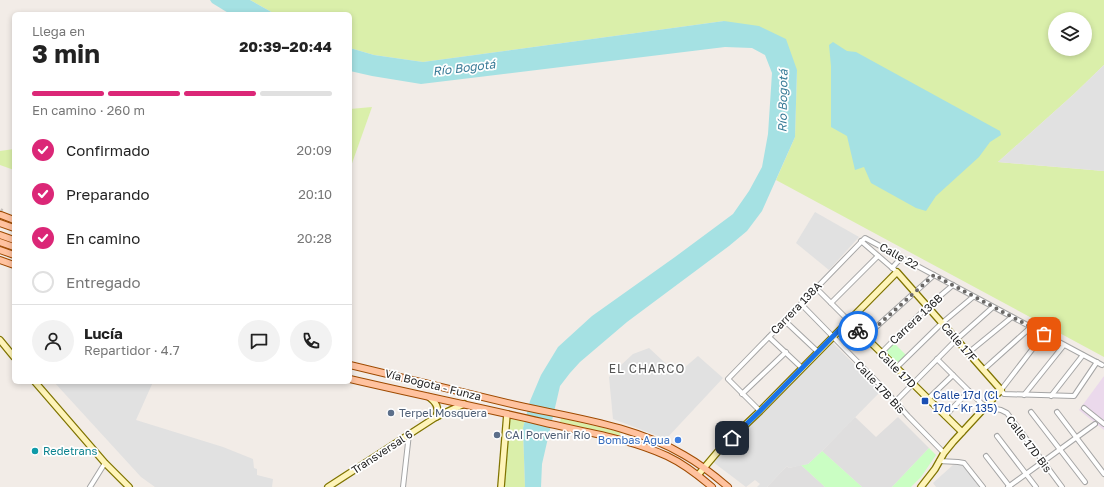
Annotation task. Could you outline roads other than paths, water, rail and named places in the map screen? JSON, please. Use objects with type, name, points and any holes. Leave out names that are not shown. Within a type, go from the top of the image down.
[{"type":"main road","points":[[1,215],[12,216]]},
{"type":"main road","points":[[1,215],[12,219]]},
{"type":"main road","points":[[1,215],[12,223]]},
{"type":"main road","points":[[0,223],[12,227]]},
{"type":"main road","points":[[0,227],[12,231]]},
{"type":"main road","points":[[0,231],[12,235]]},
{"type":"main road","points":[[0,235],[12,239]]},
{"type":"main road","points":[[0,238],[12,243]]},
{"type":"main road","points":[[0,242],[12,246]]},
{"type":"main road","points":[[0,246],[12,250]]},
{"type":"main road","points":[[0,250],[12,254]]},
{"type":"main road","points":[[0,260],[12,264]]},
{"type":"main road","name":"Vía Bogota - Funza","points":[[352,365],[631,432],[683,454],[704,467],[728,487]]},
{"type":"main road","points":[[352,379],[627,442],[668,457],[698,475],[712,487]]},
{"type":"main road","points":[[627,442],[631,432]]},
{"type":"street","name":"Calle 17F","points":[[863,239],[878,256],[897,272],[1001,390]]},
{"type":"street","name":"Calle 22","points":[[863,239],[974,296],[1102,365]]},
{"type":"street","name":"Carrera 138A","points":[[742,394],[728,379],[863,239]]},
{"type":"street","points":[[831,303],[878,256]]},
{"type":"street","points":[[892,268],[901,258]]},
{"type":"street","points":[[698,475],[720,449],[760,411],[897,272]]},
{"type":"street","points":[[865,337],[934,275]]},
{"type":"street","name":"Carrera 136B","points":[[881,353],[927,306],[953,285]]},
{"type":"street","name":"Calle 17D","points":[[816,288],[962,432]]},
{"type":"street","points":[[896,368],[942,323],[974,296]]},
{"type":"street","name":"Calle 17B Bis","points":[[801,304],[944,453]]},
{"type":"street","points":[[895,402],[956,340],[993,307]]},
{"type":"street","points":[[968,353],[1012,317]]},
{"type":"street","points":[[785,321],[818,352]]},
{"type":"street","points":[[983,370],[1031,327]]},
{"type":"street","points":[[921,487],[935,469],[944,453],[1001,390],[1044,334]]},
{"type":"street","points":[[769,336],[802,368]]},
{"type":"street","points":[[0,340],[12,355]]},
{"type":"street","points":[[1024,395],[1064,344]]},
{"type":"street","points":[[760,411],[742,394],[786,352]]},
{"type":"street","points":[[1051,396],[1083,355]]},
{"type":"street","points":[[937,359],[985,407]]},
{"type":"street","points":[[1001,390],[1004,394],[1051,396],[1076,395],[1097,362]]},
{"type":"street","points":[[928,399],[953,375]]},
{"type":"street","points":[[37,384],[105,463],[130,487]]},
{"type":"street","points":[[945,416],[969,391]]},
{"type":"street","points":[[428,396],[436,404],[438,410],[436,417]]},
{"type":"street","name":"Transversal 6","points":[[328,487],[436,417],[464,404]]},
{"type":"street","name":"Calle 17D Bis","points":[[991,408],[1002,410],[1007,413],[1062,487]]},
{"type":"street","points":[[1084,408],[1104,424]]},
{"type":"street","points":[[1031,412],[1085,482]]},
{"type":"street","points":[[1057,412],[1104,474]]},
{"type":"street","points":[[501,487],[507,414]]},
{"type":"street","points":[[986,456],[1010,487],[1095,424]]},
{"type":"street","points":[[403,487],[409,434]]},
{"type":"street","points":[[997,436],[1036,487]]},
{"type":"street","points":[[939,461],[964,463],[983,487]]},
{"type":"street","points":[[90,487],[105,463]]},
{"type":"water","points":[[210,0],[250,0],[271,12],[227,12],[212,3]]},
{"type":"water","name":"Río Bogotá","points":[[724,21],[759,26],[786,39],[797,70],[795,137],[762,211],[747,231],[627,322],[580,362],[570,373],[560,386],[542,464],[541,487],[525,487],[523,428],[530,401],[541,375],[558,347],[592,316],[733,214],[749,191],[762,167],[768,134],[772,73],[765,55],[752,48],[725,47],[421,84],[352,71],[352,49],[374,55],[423,62]]},
{"type":"water","points":[[833,42],[847,51],[856,52],[1000,131],[1001,135],[990,142],[979,157],[936,196],[926,211],[916,208],[871,183],[864,167],[855,170],[847,136],[831,127],[831,66],[829,45]]},
{"type":"place","name":"Calle 17d (Cl 17d - Kr 135)","points":[[925,401]]},
{"type":"place","name":"Terpel Mosquera","points":[[391,413]]},
{"type":"place","name":"CAI Porvenir Río","points":[[497,435]]},
{"type":"place","name":"Bombas Agua","points":[[678,440]]},
{"type":"place","name":"Redetrans","points":[[35,451]]},
{"type":"district","name":"EL CHARCO","points":[[647,369]]}]
